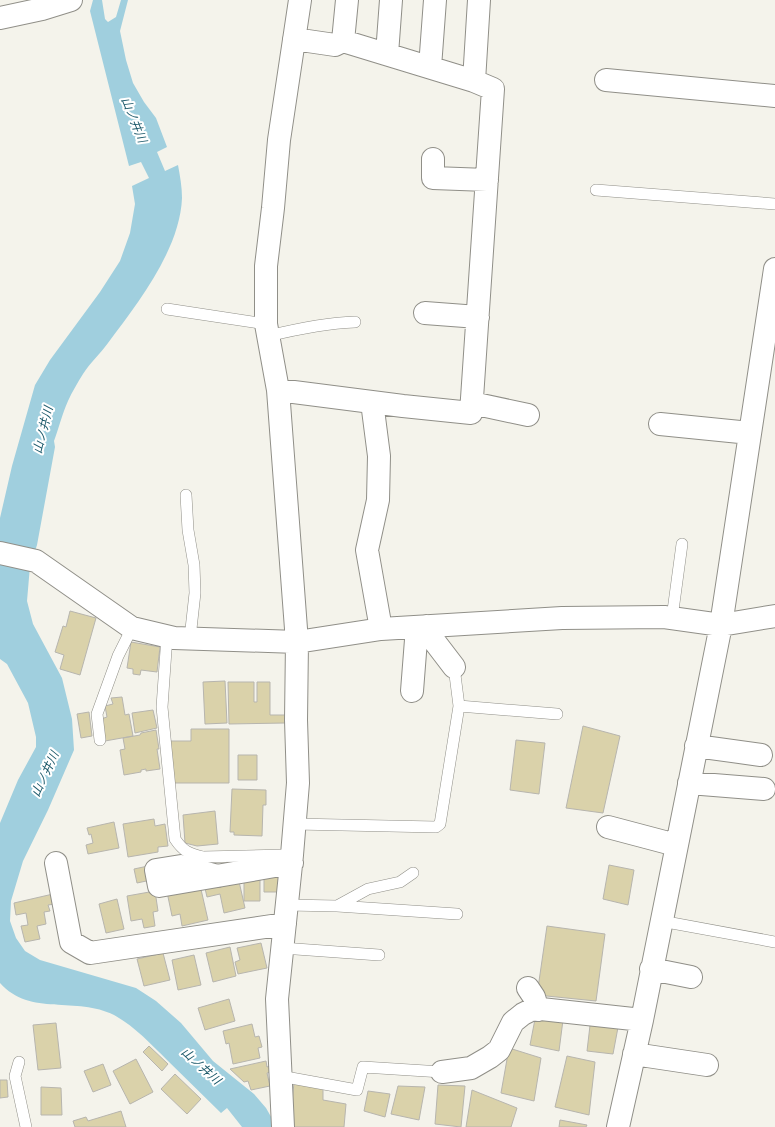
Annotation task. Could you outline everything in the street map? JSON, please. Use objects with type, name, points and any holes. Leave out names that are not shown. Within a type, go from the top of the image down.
[{"type":"street","points":[[0,18],[42,9],[71,0]]},
{"type":"street","points":[[283,1127],[277,999],[292,859],[298,783],[296,720],[297,642],[278,390],[267,330],[266,266],[279,140],[300,0]]},
{"type":"street","points":[[343,41],[346,0]]},
{"type":"street","points":[[387,54],[391,0]]},
{"type":"street","points":[[430,67],[435,0]]},
{"type":"street","points":[[474,81],[479,0]]},
{"type":"street","points":[[278,390],[472,413],[493,89],[474,81],[343,41],[335,45],[294,39]]},
{"type":"street","points":[[606,80],[775,96]]},
{"type":"street","points":[[433,159],[433,178],[487,180]]},
{"type":"street","points":[[618,1127],[642,1020],[721,625],[775,269]]},
{"type":"street","points":[[425,313],[478,317]]},
{"type":"street","points":[[372,402],[379,456],[378,500],[367,550],[381,629]]},
{"type":"street","points":[[472,403],[528,415]]},
{"type":"street","points":[[660,424],[750,433]]},
{"type":"street","points":[[0,553],[36,561],[132,628],[167,636],[190,638],[297,642],[381,629],[562,618],[672,618],[721,625],[775,616]]},
{"type":"street","points":[[422,627],[454,667]]},
{"type":"street","points":[[412,691],[422,627]]},
{"type":"street","points":[[696,746],[761,755]]},
{"type":"street","points":[[689,783],[764,789]]},
{"type":"street","points":[[608,827],[676,845]]},
{"type":"street","points":[[218,876],[292,859]]},
{"type":"street","points":[[56,863],[71,942],[90,952],[286,915]]},
{"type":"street","points":[[652,969],[691,976]]},
{"type":"street","points":[[528,988],[534,997],[538,1010]]},
{"type":"street","points":[[442,1072],[471,1068],[490,1057],[498,1050],[514,1022],[523,1014],[531,1010],[642,1020]]},
{"type":"street","points":[[634,1054],[707,1065]]},
{"type":"lane","points":[[596,190],[775,204]]},
{"type":"lane","points":[[167,309],[267,330],[307,327],[333,322],[355,322]]},
{"type":"lane","points":[[186,495],[188,530],[194,565],[196,593],[190,638]]},
{"type":"lane","points":[[672,618],[682,544]]},
{"type":"lane","points":[[100,740],[97,714],[118,656],[132,628]]},
{"type":"lane","points":[[167,636],[162,707],[175,839],[181,848],[193,855],[203,858],[292,859]]},
{"type":"lane","points":[[295,824],[436,827],[440,824],[459,706],[454,667]]},
{"type":"lane","points":[[459,706],[557,714]]},
{"type":"lane","points":[[337,906],[368,889],[400,882],[413,873]]},
{"type":"lane","points":[[286,915],[337,906],[456,914]]},
{"type":"lane","points":[[661,922],[775,942]]},
{"type":"lane","points":[[282,948],[379,955]]},
{"type":"lane","points":[[19,1062],[15,1076],[26,1127]]},
{"type":"lane","points":[[280,1076],[357,1090],[363,1067],[442,1072]]},
{"type":"water","name":"山ノ井川","points":[[93,0],[102,0],[105,19],[108,22],[116,17],[121,0],[128,0],[120,31],[126,60],[133,83],[144,102],[156,118],[167,147],[157,152],[165,171],[178,165],[182,198],[174,237],[155,275],[132,311],[79,380],[66,406],[54,441],[55,447],[37,545],[30,566],[27,601],[33,624],[62,678],[72,719],[74,750],[48,810],[23,861],[11,901],[10,921],[16,938],[25,951],[40,960],[136,988],[156,1001],[181,1023],[213,1061],[254,1094],[266,1108],[274,1122],[274,1127],[242,1127],[227,1108],[221,1113],[142,1036],[114,1015],[85,1007],[54,1005],[25,1000],[12,993],[0,983],[0,823],[18,780],[36,747],[36,737],[28,703],[7,664],[0,659],[0,518],[12,466],[35,385],[50,360],[100,292],[120,261],[130,233],[135,204],[132,186],[149,178],[141,162],[129,166],[90,11]]},
{"type":"building","points":[[70,611],[96,618],[80,675],[60,669],[64,655],[55,652],[63,626],[66,627]]},
{"type":"building","points":[[131,642],[160,647],[157,672],[141,670],[140,675],[133,674],[133,669],[127,668]]},
{"type":"building","points":[[225,681],[227,723],[205,724],[203,682]]},
{"type":"building","points":[[228,682],[254,682],[254,702],[257,702],[257,682],[270,682],[270,715],[285,715],[285,723],[229,724]]},
{"type":"building","points":[[122,697],[125,715],[129,714],[133,736],[105,741],[101,719],[107,717],[105,706],[113,704],[111,698]]},
{"type":"building","points":[[153,710],[157,728],[135,733],[132,713]]},
{"type":"building","points":[[89,712],[92,736],[81,738],[77,714]]},
{"type":"building","points":[[583,726],[620,736],[603,813],[566,808]]},
{"type":"building","points":[[191,729],[229,729],[229,783],[171,783],[170,741],[191,741]]},
{"type":"building","points":[[156,730],[160,769],[146,771],[146,769],[141,770],[141,772],[124,775],[120,750],[125,749],[123,738]]},
{"type":"building","points":[[516,740],[545,743],[539,794],[510,790]]},
{"type":"building","points":[[238,755],[257,755],[257,780],[238,780]]},
{"type":"building","points":[[232,789],[266,790],[266,805],[263,805],[262,836],[234,835],[234,832],[230,832]]},
{"type":"building","points":[[215,811],[218,844],[197,846],[185,843],[183,815]]},
{"type":"building","points":[[154,819],[155,826],[165,824],[168,846],[158,847],[158,852],[128,857],[123,824]]},
{"type":"building","points":[[114,822],[119,848],[88,854],[86,845],[93,843],[91,834],[89,835],[87,828]]},
{"type":"building","points":[[609,865],[634,870],[628,905],[603,899]]},
{"type":"building","points":[[148,866],[151,880],[137,883],[134,869]]},
{"type":"building","points":[[264,873],[280,873],[280,892],[264,892]]},
{"type":"building","points":[[244,874],[260,874],[260,901],[244,901]]},
{"type":"building","points":[[238,877],[245,908],[224,913],[220,894],[207,897],[204,884]]},
{"type":"building","points":[[200,885],[208,920],[182,926],[180,914],[172,916],[167,892]]},
{"type":"building","points":[[155,891],[158,911],[153,912],[155,926],[144,928],[142,919],[131,921],[127,896]]},
{"type":"building","points":[[53,894],[55,904],[48,905],[50,911],[44,912],[46,924],[37,926],[40,939],[25,942],[21,926],[28,925],[26,913],[16,915],[14,903]]},
{"type":"building","points":[[117,899],[124,929],[106,933],[99,904]]},
{"type":"building","points":[[547,926],[605,934],[596,1001],[537,995]]},
{"type":"building","points":[[261,943],[267,968],[238,974],[235,962],[240,960],[237,948]]},
{"type":"building","points":[[230,947],[236,976],[213,982],[206,953]]},
{"type":"building","points":[[163,953],[170,980],[144,986],[137,959]]},
{"type":"building","points":[[194,955],[201,985],[178,990],[172,960]]},
{"type":"building","points":[[229,999],[235,1021],[205,1030],[198,1008]]},
{"type":"building","points":[[536,1014],[563,1020],[559,1051],[530,1045]]},
{"type":"building","points":[[591,1017],[619,1022],[613,1054],[587,1051]]},
{"type":"building","points":[[56,1023],[61,1068],[38,1070],[33,1025]]},
{"type":"building","points":[[252,1024],[255,1037],[259,1036],[262,1047],[258,1048],[260,1058],[233,1064],[229,1043],[226,1044],[223,1031]]},
{"type":"building","points":[[149,1046],[168,1064],[162,1071],[143,1052]]},
{"type":"building","points":[[509,1048],[541,1058],[534,1101],[501,1093]]},
{"type":"building","points":[[567,1056],[595,1062],[589,1115],[555,1107]]},
{"type":"building","points":[[136,1059],[153,1092],[130,1104],[113,1071]]},
{"type":"building","points":[[266,1061],[267,1067],[270,1066],[271,1072],[267,1073],[270,1086],[251,1090],[248,1081],[244,1082],[230,1069]]},
{"type":"building","points":[[103,1064],[111,1085],[93,1092],[84,1071]]},
{"type":"building","points":[[175,1074],[201,1099],[187,1114],[161,1089]]},
{"type":"building","points":[[0,1080],[7,1080],[8,1097],[0,1098]]},
{"type":"building","points":[[294,1083],[323,1089],[323,1100],[346,1104],[344,1127],[289,1127]]},
{"type":"building","points":[[438,1085],[465,1086],[461,1127],[435,1124]]},
{"type":"building","points":[[398,1086],[425,1087],[419,1120],[391,1114]]},
{"type":"building","points":[[41,1087],[61,1088],[62,1115],[41,1115]]},
{"type":"building","points":[[472,1090],[517,1108],[511,1127],[466,1127]]},
{"type":"building","points":[[368,1091],[390,1094],[385,1117],[364,1111]]},
{"type":"building","points":[[121,1111],[126,1127],[75,1127],[73,1121],[86,1117],[88,1121]]},
{"type":"building","points":[[560,1120],[587,1125],[586,1127],[559,1127]]}]
